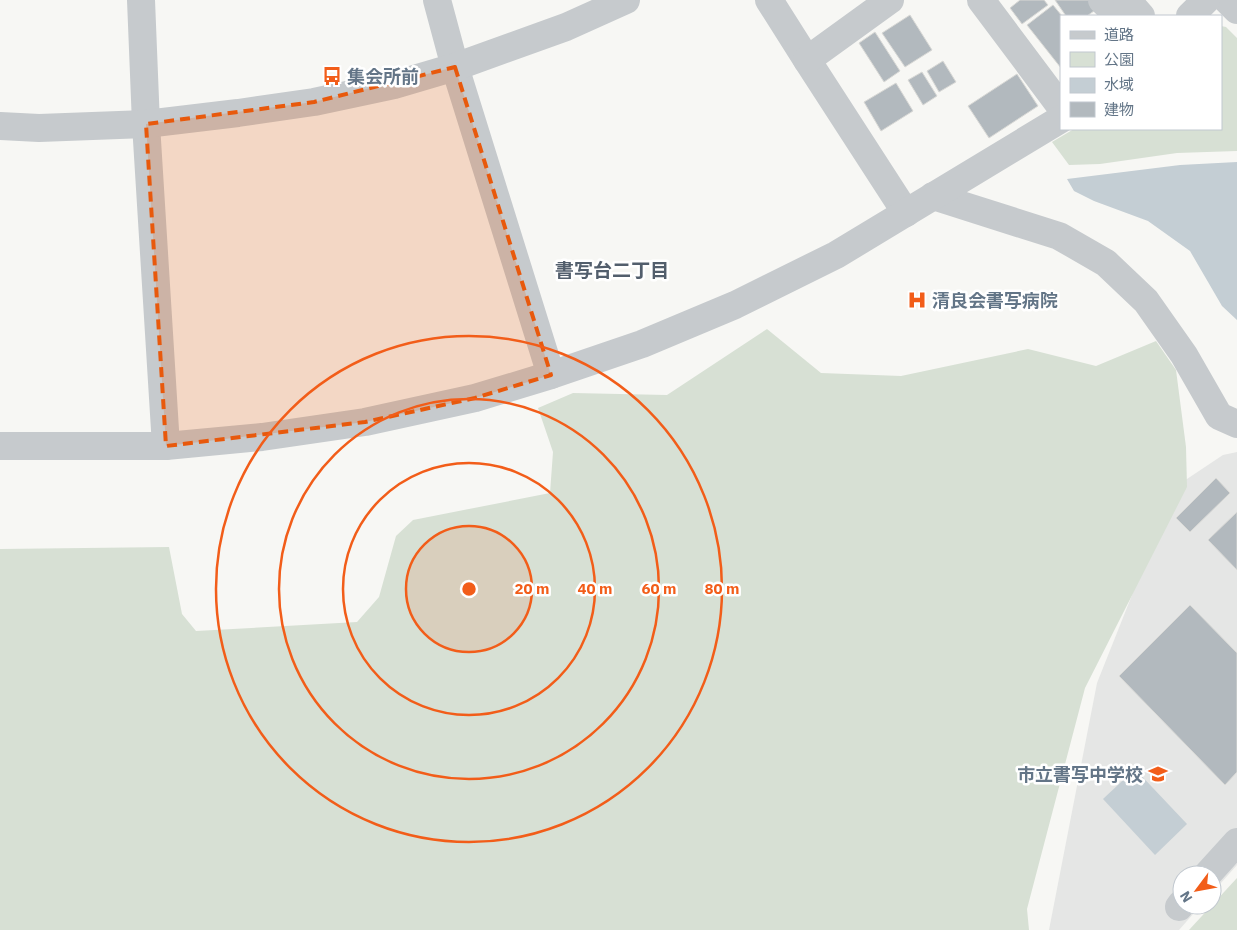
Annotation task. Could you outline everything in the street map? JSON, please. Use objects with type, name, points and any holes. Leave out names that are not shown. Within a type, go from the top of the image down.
[{"type":"street","points":[[141,0],[146,124],[166,446]]},
{"type":"street","points":[[437,0],[455,67],[551,375]]},
{"type":"street","points":[[0,126],[39,128],[146,124],[314,102],[394,84],[455,67],[566,27],[626,0]]},
{"type":"street","points":[[769,0],[906,213]]},
{"type":"street","points":[[806,60],[890,0]]},
{"type":"street","points":[[1102,0],[1117,15]]},
{"type":"street","points":[[1127,0],[1140,15]]},
{"type":"street","points":[[1191,15],[1206,0]]},
{"type":"street","points":[[1228,0],[1237,10]]},
{"type":"street","points":[[992,4],[1060,106]]},
{"type":"street","points":[[0,446],[166,446],[262,437],[365,422],[475,398],[551,375],[642,344],[735,305],[836,255],[1060,120]]},
{"type":"street","points":[[933,196],[1059,236],[1106,263],[1146,301],[1184,355],[1218,416],[1237,424]]},
{"type":"street","points":[[1216,865],[1237,842]]},
{"type":"highlighted area","points":[[455,67],[551,375],[475,398],[365,422],[166,446],[146,124],[314,102]]},
{"type":"shaded area","name":"市立書写中学校","points":[[1237,452],[1237,865],[1222,882],[1222,865],[1172,865],[1172,915],[1192,915],[1179,930],[1049,930],[1097,683],[1175,487],[1223,455]]},
{"type":"green space","points":[[1222,26],[1226,27],[1237,38],[1237,151],[1177,153],[1100,164],[1069,165],[1052,142],[1072,130],[1222,130]]},
{"type":"green space","points":[[767,329],[821,373],[901,376],[1028,349],[1096,366],[1156,341],[1176,370],[1186,447],[1187,487],[1085,688],[1027,909],[1029,930],[0,930],[0,549],[169,547],[182,614],[196,631],[357,622],[379,597],[396,536],[413,520],[550,493],[553,452],[538,408],[573,393],[667,395]]},
{"type":"green space","points":[[1237,878],[1237,930],[1189,930],[1203,915],[1222,915],[1222,894]]},
{"type":"water","points":[[1237,162],[1237,320],[1222,306],[1190,251],[1148,221],[1094,201],[1074,191],[1067,179],[1180,165]]},
{"type":"water","points":[[1135,769],[1187,824],[1155,855],[1103,799]]},
{"type":"building","points":[[1020,0],[1044,0],[1048,5],[1022,24],[1010,8]]},
{"type":"building","points":[[1055,0],[1092,0],[1098,8],[1088,15],[1065,15]]},
{"type":"building","points":[[1053,5],[1061,15],[1060,67],[1027,25]]},
{"type":"building","points":[[910,15],[932,50],[905,67],[882,33]]},
{"type":"building","points":[[875,32],[900,71],[884,82],[859,43]]},
{"type":"building","points":[[943,61],[956,82],[939,92],[927,71]]},
{"type":"building","points":[[922,72],[937,96],[923,105],[908,80]]},
{"type":"building","points":[[1017,74],[1038,106],[989,138],[968,106]]},
{"type":"building","points":[[896,83],[913,111],[881,131],[864,102]]},
{"type":"building","points":[[1216,478],[1230,493],[1190,532],[1176,518]]},
{"type":"building","points":[[1237,512],[1237,570],[1208,540]]},
{"type":"building","points":[[1190,605],[1237,653],[1237,772],[1225,785],[1119,676]]},
{"type":"place","name":"集会所前","points":[[332,76]]},
{"type":"place","name":"清良会書写病院","points":[[917,300]]},
{"type":"place","name":"市立書写中学校","points":[[1158,774]]},
{"type":"district","name":"書写台二丁目","points":[[612,270]]}]
